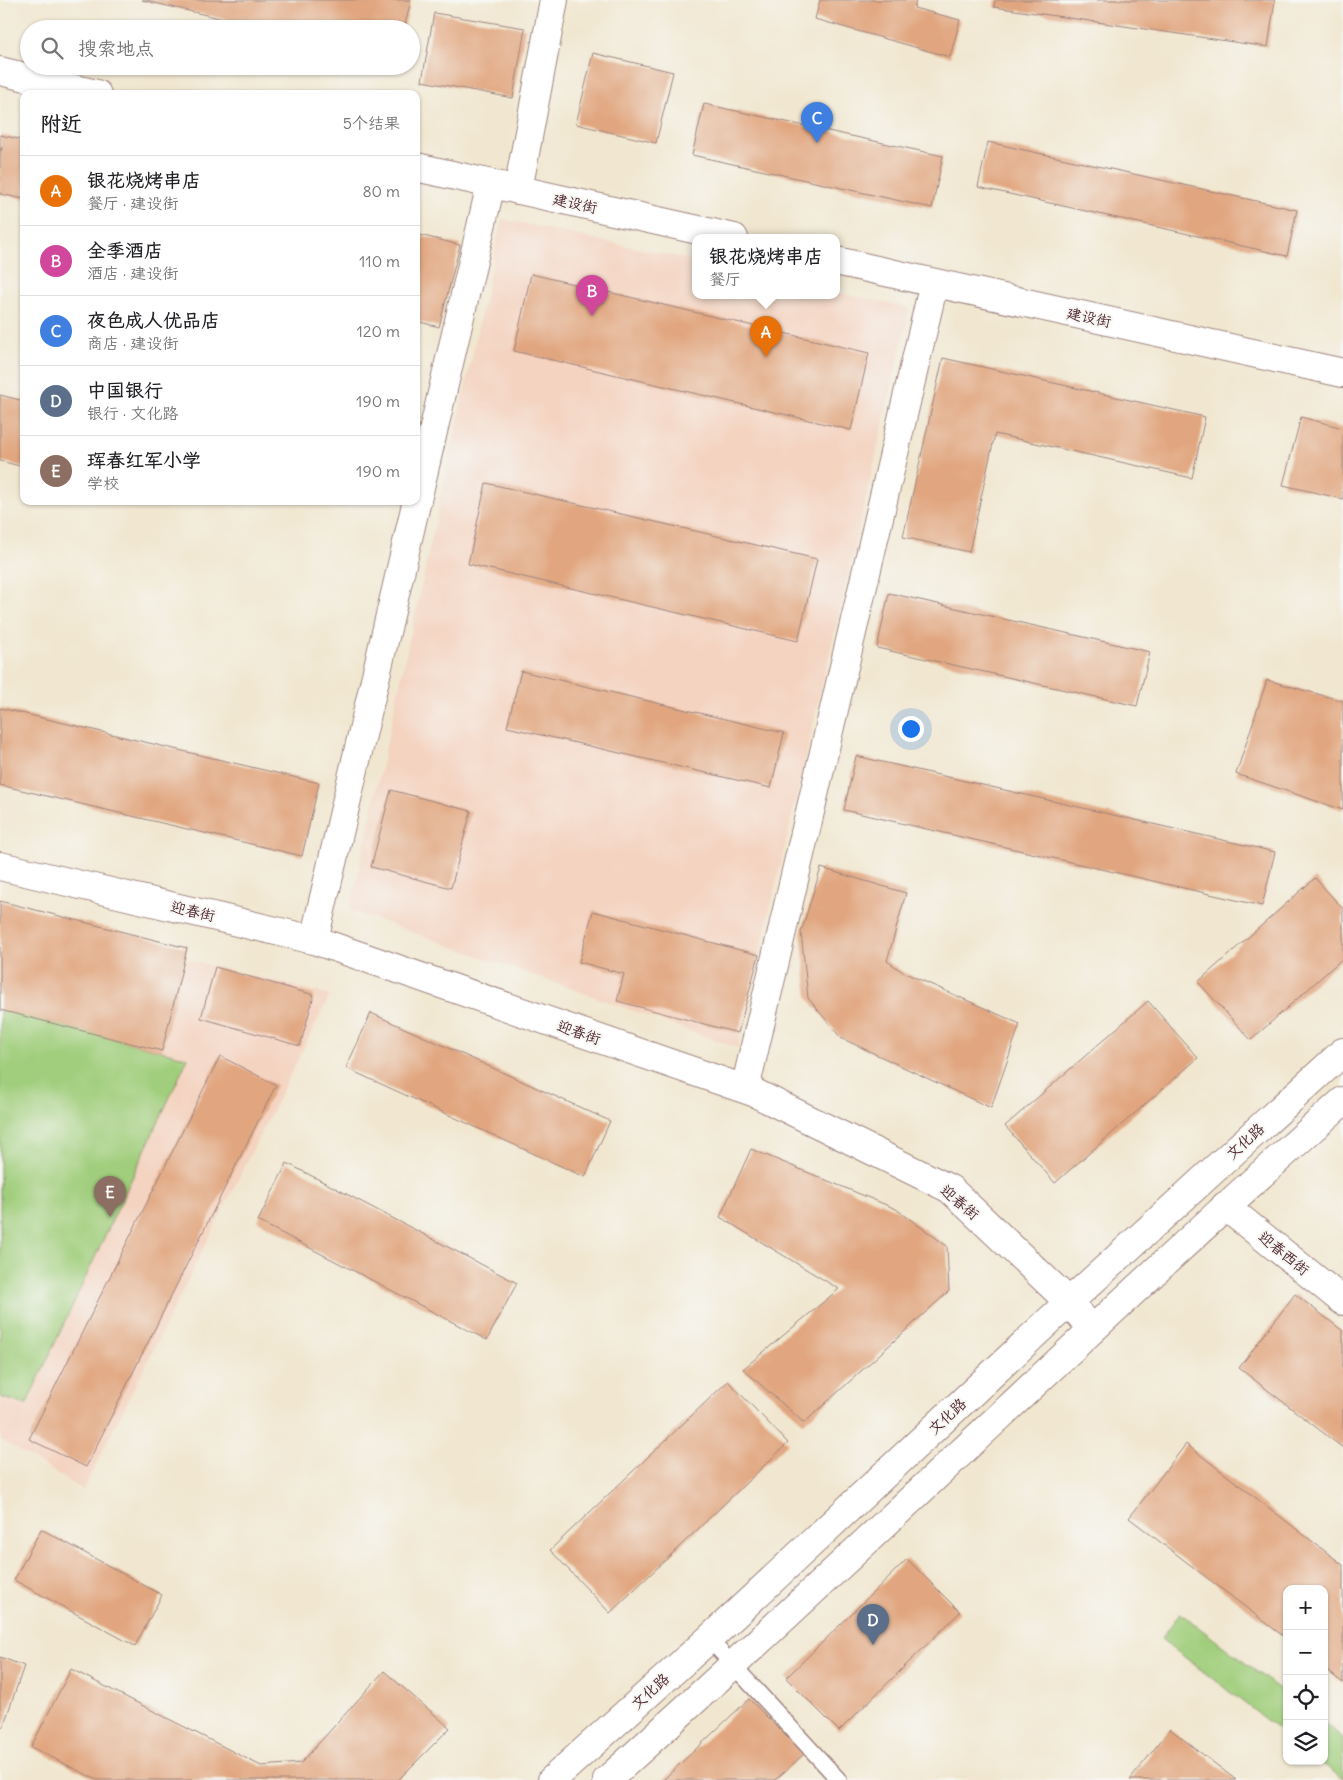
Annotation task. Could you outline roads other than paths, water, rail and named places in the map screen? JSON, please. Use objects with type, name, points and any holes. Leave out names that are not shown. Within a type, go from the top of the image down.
[{"type":"street","points":[[518,190],[554,0]]},
{"type":"street","points":[[0,71],[80,90]]},
{"type":"street","name":"建设街","points":[[420,168],[716,234]]},
{"type":"street","points":[[420,487],[491,184]]},
{"type":"street","name":"建设街","points":[[840,262],[1343,373]]},
{"type":"street","points":[[745,1089],[934,283]]},
{"type":"street","points":[[314,940],[416,505]]},
{"type":"street","name":"迎春街","points":[[0,866],[314,940],[745,1089],[950,1189],[1069,1302],[1092,1329]]},
{"type":"street","name":"文化路","points":[[552,1780],[709,1639],[1069,1302],[1343,1052]]},
{"type":"street","points":[[607,1780],[733,1666],[1225,1206],[1343,1101]]},
{"type":"street","name":"迎春西街","points":[[1225,1206],[1343,1301]]},
{"type":"lane","points":[[709,1639],[839,1780]]},
{"type":"place","name":"夜色成人优品店","points":[[817,143]]},
{"type":"place","name":"全季酒店","points":[[592,316]]},
{"type":"place","name":"银花烧烤串店","points":[[766,357]]},
{"type":"place","name":"珲春红军小学","points":[[110,1217]]},
{"type":"place","name":"中国银行","points":[[873,1645]]}]
